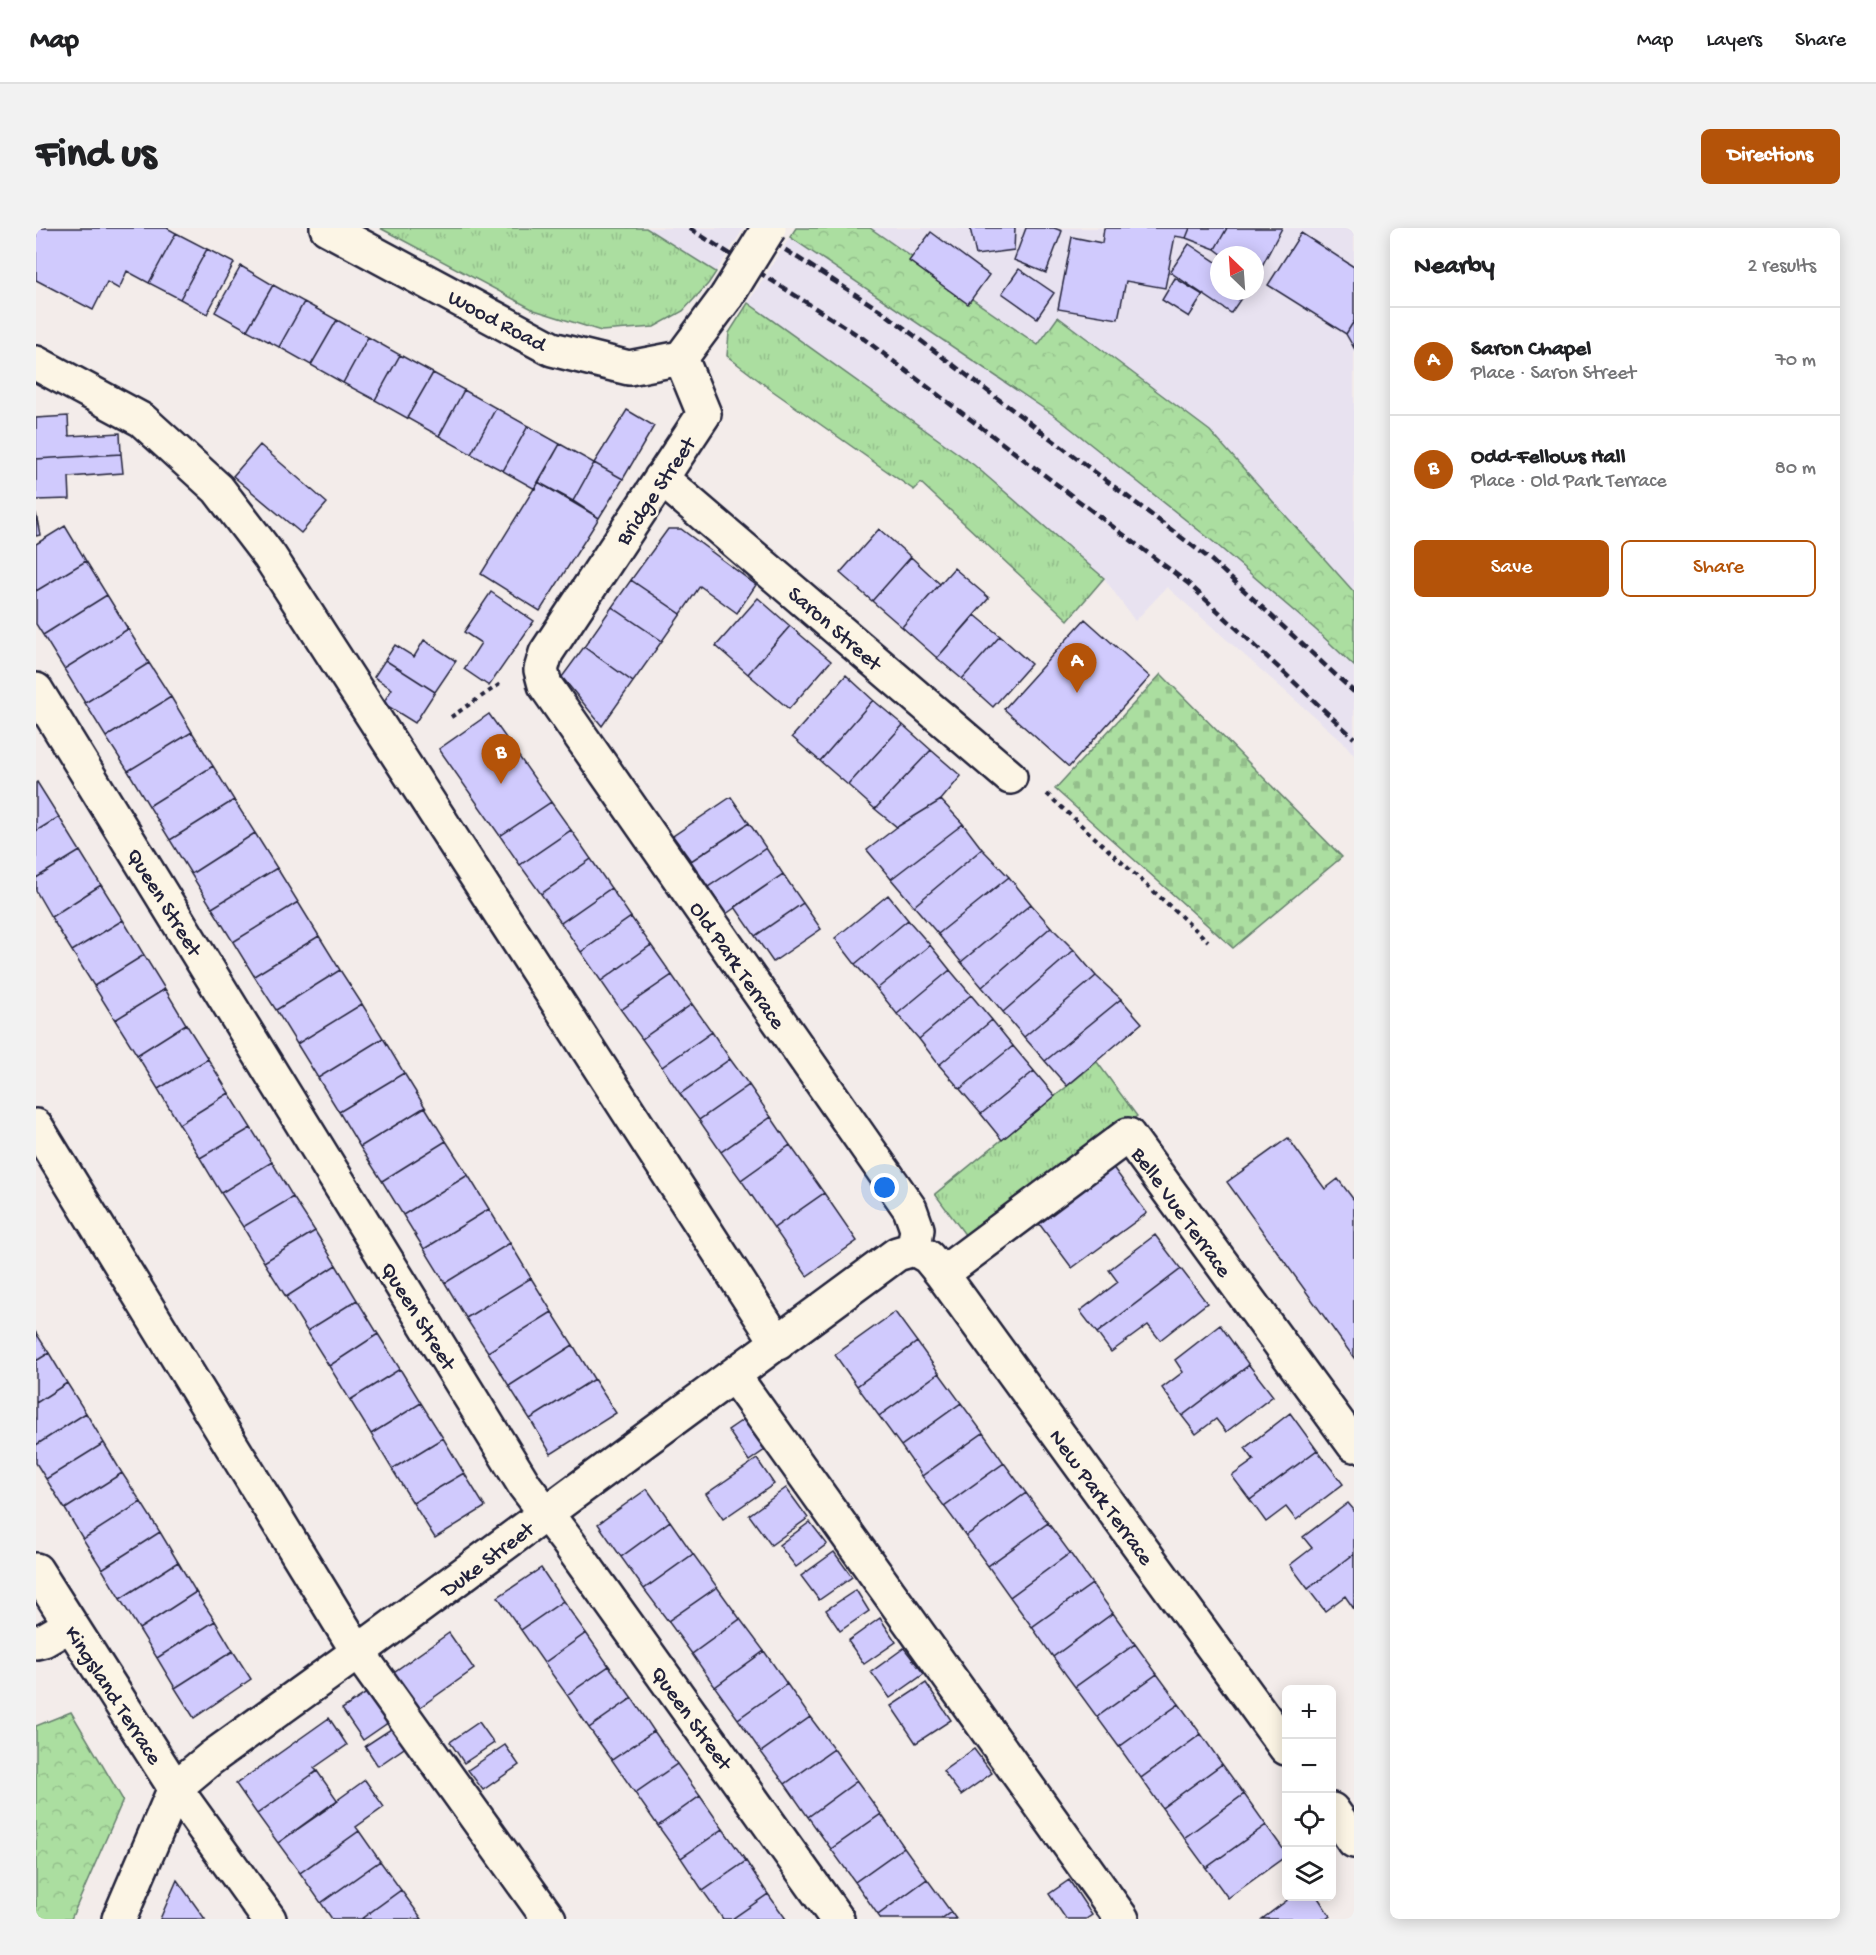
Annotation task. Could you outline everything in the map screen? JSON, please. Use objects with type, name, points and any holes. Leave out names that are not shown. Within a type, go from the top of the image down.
[{"type":"street","name":"Wood Road","points":[[327,228],[552,348],[629,368],[681,358]]},
{"type":"street","points":[[681,358],[727,296],[769,228]]},
{"type":"street","name":"Bridge Street","points":[[545,684],[541,670],[546,653],[704,414],[681,358]]},
{"type":"street","points":[[36,363],[142,420],[218,489],[270,556],[778,1343]]},
{"type":"street","name":"Saron Street","points":[[661,478],[1010,777]]},
{"type":"street","name":"Old Park Terrace","points":[[545,684],[910,1209],[917,1229],[914,1249]]},
{"type":"street","name":"Queen Street","points":[[36,690],[525,1486],[837,1919]]},
{"type":"street","points":[[36,1126],[358,1652],[549,1919]]},
{"type":"street","name":"Belle Vue Terrace","points":[[942,1274],[1128,1135],[1354,1445]]},
{"type":"street","name":"Duke Street","points":[[119,1919],[175,1788],[211,1758],[734,1376],[897,1254],[914,1249]]},
{"type":"street","name":"New Park Terrace","points":[[914,1249],[928,1257],[942,1274],[1282,1741]]},
{"type":"street","points":[[734,1376],[1122,1919]]},
{"type":"street","name":"Kingsland Terrace","points":[[36,1570],[175,1788],[268,1919]]},
{"type":"street","points":[[36,1642],[70,1625]]},
{"type":"street","points":[[1336,1816],[1354,1841]]},
{"type":"path","points":[[451,717],[490,689],[506,681]]},
{"type":"path","points":[[1010,777],[1036,785],[1208,941]]},
{"type":"shaded area","points":[[646,228],[744,228],[716,272]]},
{"type":"shaded area","points":[[870,228],[1354,228],[1354,592],[1210,431],[1058,317],[1038,345]]},
{"type":"shaded area","points":[[790,237],[1055,416],[1216,544],[1316,630],[1354,666],[1354,755],[1344,743],[1167,587],[1135,621],[1104,578],[974,465],[748,303]]},
{"type":"green space","points":[[380,228],[646,228],[716,272],[683,311],[654,327],[601,331],[534,310]]},
{"type":"green space","points":[[796,228],[870,228],[1038,345],[1058,317],[1210,431],[1354,592],[1354,666],[1316,630],[1216,544],[1055,416],[790,237]]},
{"type":"green space","points":[[748,303],[974,465],[1104,578],[1068,620],[921,483],[914,490],[727,356],[729,333]]},
{"type":"green space","points":[[1161,674],[1342,857],[1233,948],[1055,789]]},
{"type":"green space","points":[[1097,1062],[1137,1116],[966,1236],[935,1194]]},
{"type":"green space","points":[[71,1712],[123,1800],[71,1919],[36,1919],[36,1726]]},
{"type":"building","points":[[36,228],[167,228],[176,233],[149,283],[127,271],[119,289],[107,282],[93,310],[36,280]]},
{"type":"building","points":[[970,228],[1015,228],[1014,250],[976,255]]},
{"type":"building","points":[[1026,228],[1054,228],[1062,231],[1046,273],[1014,260]]},
{"type":"building","points":[[1104,228],[1190,228],[1186,238],[1175,236],[1165,288],[1126,281],[1118,319],[1058,309],[1072,237],[1102,243]]},
{"type":"building","points":[[1190,228],[1227,228],[1217,246],[1210,247],[1186,238]]},
{"type":"building","points":[[1227,228],[1282,228],[1264,262],[1264,246],[1217,246]]},
{"type":"building","points":[[931,232],[989,275],[968,304],[909,261]]},
{"type":"building","points":[[176,233],[207,249],[180,299],[149,283]]},
{"type":"building","points":[[1301,233],[1354,267],[1354,321],[1346,334],[1268,285]]},
{"type":"building","points":[[1189,244],[1210,258],[1210,299],[1170,272]]},
{"type":"building","points":[[207,249],[234,263],[207,314],[180,299]]},
{"type":"building","points":[[241,266],[273,285],[247,330],[215,312]]},
{"type":"building","points":[[1019,269],[1054,293],[1037,318],[1002,293]]},
{"type":"building","points":[[1175,278],[1203,295],[1189,317],[1162,300]]},
{"type":"building","points":[[273,285],[304,302],[279,347],[247,330]]},
{"type":"building","points":[[1212,300],[1240,300],[1231,313]]},
{"type":"building","points":[[304,302],[337,320],[311,365],[279,347]]},
{"type":"building","points":[[337,320],[368,337],[343,383],[311,365]]},
{"type":"building","points":[[1354,321],[1354,348],[1346,334]]},
{"type":"building","points":[[368,337],[400,355],[375,400],[343,383]]},
{"type":"building","points":[[400,355],[433,373],[407,418],[375,400]]},
{"type":"building","points":[[433,373],[464,390],[439,436],[407,418]]},
{"type":"building","points":[[464,390],[496,408],[471,454],[439,436]]},
{"type":"building","points":[[496,408],[528,426],[503,471],[471,454]]},
{"type":"building","points":[[627,410],[654,426],[623,479],[594,463]]},
{"type":"building","points":[[68,416],[69,436],[120,433],[121,454],[36,459],[36,418]]},
{"type":"building","points":[[528,426],[560,444],[535,489],[503,471]]},
{"type":"building","points":[[560,444],[594,463],[573,501],[538,482]]},
{"type":"building","points":[[260,445],[327,503],[301,533],[233,476]]},
{"type":"building","points":[[121,454],[123,473],[69,477],[70,499],[36,500],[36,459]]},
{"type":"building","points":[[594,463],[623,479],[599,518],[573,501]]},
{"type":"building","points":[[538,482],[599,518],[540,611],[481,574]]},
{"type":"building","points":[[36,513],[40,535],[36,536]]},
{"type":"building","points":[[65,526],[86,561],[36,591],[36,544]]},
{"type":"building","points":[[668,529],[681,529],[756,585],[737,613],[700,586],[681,614],[631,580]]},
{"type":"building","points":[[879,529],[911,557],[872,601],[840,573]]},
{"type":"building","points":[[911,557],[940,584],[902,627],[872,601]]},
{"type":"building","points":[[86,561],[107,595],[43,635],[36,624],[36,591]]},
{"type":"building","points":[[954,568],[989,598],[937,658],[902,627]]},
{"type":"building","points":[[631,580],[681,614],[662,641],[612,607]]},
{"type":"building","points":[[491,592],[534,621],[489,686],[464,669],[481,643],[464,632]]},
{"type":"building","points":[[107,595],[128,629],[64,669],[43,635]]},
{"type":"building","points":[[758,598],[790,626],[748,674],[716,646]]},
{"type":"building","points":[[612,607],[662,641],[633,682],[584,647]]},
{"type":"building","points":[[975,615],[1000,636],[962,679],[937,658]]},
{"type":"building","points":[[1085,619],[1150,677],[1069,767],[1004,709]]},
{"type":"building","points":[[790,626],[831,661],[789,709],[748,674]]},
{"type":"building","points":[[128,629],[149,663],[85,703],[64,669]]},
{"type":"building","points":[[1000,636],[1031,664],[993,707],[962,679]]},
{"type":"building","points":[[424,640],[456,661],[435,692],[385,660],[395,645],[414,657]]},
{"type":"building","points":[[584,647],[633,682],[602,726],[562,677]]},
{"type":"building","points":[[385,660],[435,692],[415,723],[383,703],[392,689],[374,677]]},
{"type":"building","points":[[149,663],[171,697],[106,737],[85,703]]},
{"type":"building","points":[[846,675],[873,700],[820,761],[792,737]]},
{"type":"building","points":[[171,697],[192,732],[128,771],[106,737]]},
{"type":"building","points":[[873,700],[903,725],[848,785],[820,761]]},
{"type":"building","points":[[489,714],[551,802],[500,836],[439,749]]},
{"type":"building","points":[[903,725],[931,750],[875,809],[848,785]]},
{"type":"building","points":[[192,732],[213,766],[149,806],[128,771]]},
{"type":"building","points":[[931,750],[961,776],[941,800],[897,827],[875,809]]},
{"type":"building","points":[[213,766],[234,800],[170,840],[149,806]]},
{"type":"building","points":[[36,783],[59,817],[36,831]]},
{"type":"building","points":[[731,797],[749,823],[691,861],[673,836]]},
{"type":"building","points":[[234,800],[255,833],[191,874],[170,840]]},
{"type":"building","points":[[941,800],[963,824],[891,879],[867,850],[897,827]]},
{"type":"building","points":[[551,802],[571,830],[520,865],[500,836]]},
{"type":"building","points":[[59,817],[80,851],[36,878],[36,831]]},
{"type":"building","points":[[749,823],[766,848],[708,887],[691,861]]},
{"type":"building","points":[[963,824],[982,849],[914,906],[891,879]]},
{"type":"building","points":[[571,830],[591,859],[541,894],[520,865]]},
{"type":"building","points":[[255,833],[277,868],[212,908],[191,874]]},
{"type":"building","points":[[766,848],[783,874],[726,914],[708,887]]},
{"type":"building","points":[[982,849],[1009,877],[938,934],[914,906]]},
{"type":"building","points":[[80,851],[101,885],[51,917],[36,891],[36,878]]},
{"type":"building","points":[[591,859],[611,888],[561,923],[541,894]]},
{"type":"building","points":[[277,868],[298,902],[233,942],[212,908]]},
{"type":"building","points":[[783,874],[803,903],[755,936],[735,907]]},
{"type":"building","points":[[1009,877],[1031,904],[961,962],[938,934]]},
{"type":"building","points":[[101,885],[123,920],[72,951],[51,917]]},
{"type":"building","points":[[611,888],[631,917],[581,952],[561,923]]},
{"type":"building","points":[[888,895],[908,920],[855,964],[835,938]]},
{"type":"building","points":[[298,902],[319,936],[254,976],[233,942]]},
{"type":"building","points":[[803,903],[821,929],[773,962],[755,936]]},
{"type":"building","points":[[1031,904],[1051,927],[982,987],[961,962]]},
{"type":"building","points":[[631,917],[651,945],[601,981],[581,952]]},
{"type":"building","points":[[123,920],[144,955],[94,986],[72,951]]},
{"type":"building","points":[[908,920],[930,945],[877,989],[855,964]]},
{"type":"building","points":[[1051,927],[1074,950],[1003,1012],[982,987]]},
{"type":"building","points":[[319,936],[340,970],[276,1010],[254,976]]},
{"type":"building","points":[[651,945],[672,975],[621,1010],[601,981]]},
{"type":"building","points":[[930,945],[950,970],[897,1014],[877,989]]},
{"type":"building","points":[[1074,950],[1096,976],[1024,1037],[1003,1012]]},
{"type":"building","points":[[144,955],[165,989],[115,1020],[94,986]]},
{"type":"building","points":[[340,970],[362,1004],[297,1044],[276,1010]]},
{"type":"building","points":[[950,970],[971,995],[919,1039],[897,1014]]},
{"type":"building","points":[[672,975],[692,1004],[642,1039],[621,1010]]},
{"type":"building","points":[[1096,976],[1121,999],[1045,1061],[1024,1037]]},
{"type":"building","points":[[165,989],[186,1024],[137,1055],[115,1020]]},
{"type":"building","points":[[971,995],[992,1020],[939,1065],[919,1039]]},
{"type":"building","points":[[1121,999],[1142,1023],[1067,1086],[1045,1061]]},
{"type":"building","points":[[362,1004],[383,1038],[318,1078],[297,1044]]},
{"type":"building","points":[[692,1004],[712,1032],[662,1067],[642,1039]]},
{"type":"building","points":[[992,1020],[1013,1046],[960,1089],[939,1065]]},
{"type":"building","points":[[186,1024],[208,1059],[158,1089],[137,1055]]},
{"type":"building","points":[[712,1032],[730,1059],[680,1094],[662,1067]]},
{"type":"building","points":[[383,1038],[404,1073],[339,1112],[318,1078]]},
{"type":"building","points":[[1013,1046],[1034,1071],[981,1114],[960,1089]]},
{"type":"building","points":[[208,1059],[229,1093],[179,1124],[158,1089]]},
{"type":"building","points":[[730,1059],[749,1085],[699,1120],[680,1094]]},
{"type":"building","points":[[1034,1071],[1055,1096],[1002,1140],[981,1114]]},
{"type":"building","points":[[404,1073],[425,1107],[360,1147],[339,1112]]},
{"type":"building","points":[[749,1085],[771,1117],[721,1152],[699,1120]]},
{"type":"building","points":[[229,1093],[251,1128],[200,1158],[179,1124]]},
{"type":"building","points":[[425,1107],[446,1141],[382,1181],[360,1147]]},
{"type":"building","points":[[771,1117],[790,1145],[741,1180],[721,1152]]},
{"type":"building","points":[[251,1128],[272,1162],[221,1193],[200,1158]]},
{"type":"building","points":[[1288,1138],[1325,1189],[1338,1179],[1354,1200],[1354,1358],[1227,1182]]},
{"type":"building","points":[[446,1141],[468,1175],[403,1215],[382,1181]]},
{"type":"building","points":[[790,1145],[824,1193],[774,1228],[741,1180]]},
{"type":"building","points":[[272,1162],[293,1197],[243,1227],[221,1193]]},
{"type":"building","points":[[1112,1166],[1147,1213],[1072,1268],[1037,1221]]},
{"type":"building","points":[[468,1175],[489,1209],[424,1249],[403,1215]]},
{"type":"building","points":[[824,1193],[857,1241],[807,1276],[774,1228]]},
{"type":"building","points":[[293,1197],[315,1231],[264,1262],[243,1227]]},
{"type":"building","points":[[489,1209],[510,1243],[445,1283],[424,1249]]},
{"type":"building","points":[[315,1231],[336,1265],[286,1297],[264,1262]]},
{"type":"building","points":[[1155,1235],[1181,1269],[1097,1333],[1080,1311],[1118,1282],[1109,1270]]},
{"type":"building","points":[[510,1243],[531,1278],[466,1318],[445,1283]]},
{"type":"building","points":[[336,1265],[357,1300],[307,1331],[286,1297]]},
{"type":"building","points":[[1181,1269],[1207,1303],[1160,1340],[1148,1325],[1111,1352],[1097,1333]]},
{"type":"building","points":[[531,1278],[552,1312],[488,1352],[466,1318]]},
{"type":"building","points":[[357,1300],[378,1334],[329,1366],[307,1331]]},
{"type":"building","points":[[552,1312],[573,1345],[509,1386],[488,1352]]},
{"type":"building","points":[[895,1312],[917,1342],[857,1386],[835,1355]]},
{"type":"building","points":[[1220,1325],[1249,1365],[1182,1416],[1162,1388],[1183,1372],[1175,1360]]},
{"type":"building","points":[[36,1333],[49,1353],[36,1361]]},
{"type":"building","points":[[378,1334],[400,1369],[350,1400],[329,1366]]},
{"type":"building","points":[[917,1342],[939,1373],[879,1416],[857,1386]]},
{"type":"building","points":[[573,1345],[594,1379],[530,1419],[509,1386]]},
{"type":"building","points":[[49,1353],[67,1383],[36,1403],[36,1361]]},
{"type":"building","points":[[1249,1365],[1273,1396],[1226,1432],[1216,1419],[1196,1434],[1182,1416]]},
{"type":"building","points":[[400,1369],[421,1403],[371,1434],[350,1400]]},
{"type":"building","points":[[939,1373],[961,1403],[901,1446],[879,1416]]},
{"type":"building","points":[[594,1379],[616,1413],[551,1454],[530,1419]]},
{"type":"building","points":[[67,1383],[86,1413],[36,1445],[36,1403]]},
{"type":"building","points":[[421,1403],[443,1438],[392,1469],[371,1434]]},
{"type":"building","points":[[961,1403],[983,1433],[922,1476],[901,1446]]},
{"type":"building","points":[[86,1413],[104,1443],[46,1479],[36,1463],[36,1445]]},
{"type":"building","points":[[1290,1413],[1317,1450],[1250,1500],[1232,1476],[1254,1460],[1245,1448]]},
{"type":"building","points":[[747,1417],[769,1447],[749,1461],[728,1430]]},
{"type":"building","points":[[983,1433],[1004,1463],[944,1506],[922,1476]]},
{"type":"building","points":[[443,1438],[464,1473],[413,1503],[392,1469]]},
{"type":"building","points":[[104,1443],[122,1473],[65,1509],[46,1479]]},
{"type":"building","points":[[1317,1450],[1343,1484],[1296,1520],[1286,1507],[1266,1522],[1250,1500]]},
{"type":"building","points":[[757,1459],[774,1484],[723,1519],[706,1494]]},
{"type":"building","points":[[1004,1463],[1026,1493],[966,1536],[944,1506]]},
{"type":"building","points":[[122,1473],[141,1502],[83,1539],[65,1509]]},
{"type":"building","points":[[464,1473],[485,1507],[435,1538],[413,1503]]},
{"type":"building","points":[[786,1488],[808,1518],[771,1545],[749,1515]]},
{"type":"building","points":[[647,1489],[670,1521],[621,1557],[598,1524]]},
{"type":"building","points":[[1026,1493],[1048,1523],[988,1566],[966,1536]]},
{"type":"building","points":[[141,1502],[160,1532],[102,1569],[83,1539]]},
{"type":"building","points":[[1348,1503],[1354,1510],[1354,1554],[1308,1589],[1290,1565],[1312,1548],[1303,1537]]},
{"type":"building","points":[[670,1521],[693,1554],[644,1589],[621,1557]]},
{"type":"building","points":[[810,1522],[827,1544],[796,1567],[779,1545]]},
{"type":"building","points":[[1048,1523],[1070,1553],[1010,1597],[988,1566]]},
{"type":"building","points":[[160,1532],[178,1562],[120,1599],[102,1569]]},
{"type":"building","points":[[834,1552],[852,1577],[819,1600],[801,1576]]},
{"type":"building","points":[[1070,1553],[1092,1584],[1032,1627],[1010,1597]]},
{"type":"building","points":[[693,1554],[717,1587],[668,1621],[644,1589]]},
{"type":"building","points":[[1354,1554],[1354,1609],[1345,1596],[1325,1611],[1308,1589]]},
{"type":"building","points":[[178,1562],[196,1592],[139,1629],[120,1599]]},
{"type":"building","points":[[541,1568],[563,1601],[521,1630],[498,1597]]},
{"type":"building","points":[[1092,1584],[1113,1613],[1053,1657],[1032,1627]]},
{"type":"building","points":[[717,1587],[740,1619],[692,1654],[668,1621]]},
{"type":"building","points":[[856,1590],[869,1611],[840,1631],[826,1610]]},
{"type":"building","points":[[196,1592],[215,1621],[157,1658],[139,1629]]},
{"type":"building","points":[[563,1601],[586,1633],[544,1663],[521,1630]]},
{"type":"building","points":[[1113,1613],[1135,1644],[1075,1687],[1053,1657]]},
{"type":"building","points":[[880,1618],[896,1642],[864,1664],[848,1641]]},
{"type":"building","points":[[740,1619],[764,1651],[715,1687],[692,1654]]},
{"type":"building","points":[[215,1621],[233,1651],[175,1688],[157,1658]]},
{"type":"building","points":[[449,1633],[474,1669],[416,1710],[391,1674]]},
{"type":"building","points":[[586,1633],[609,1666],[567,1695],[544,1663]]},
{"type":"building","points":[[1135,1644],[1157,1674],[1097,1717],[1075,1687]]},
{"type":"building","points":[[904,1648],[924,1674],[890,1698],[871,1672]]},
{"type":"building","points":[[233,1651],[251,1679],[194,1718],[175,1688]]},
{"type":"building","points":[[764,1651],[787,1684],[738,1719],[715,1687]]},
{"type":"building","points":[[609,1666],[632,1698],[589,1728],[567,1695]]},
{"type":"building","points":[[1157,1674],[1179,1704],[1119,1747],[1097,1717]]},
{"type":"building","points":[[926,1683],[951,1720],[916,1743],[891,1706]]},
{"type":"building","points":[[787,1684],[810,1717],[761,1752],[738,1719]]},
{"type":"building","points":[[368,1692],[389,1722],[363,1740],[342,1709]]},
{"type":"building","points":[[632,1698],[654,1731],[612,1760],[589,1728]]},
{"type":"building","points":[[1179,1704],[1201,1734],[1141,1778],[1119,1747]]},
{"type":"building","points":[[810,1717],[834,1749],[785,1784],[761,1752]]},
{"type":"building","points":[[329,1718],[347,1745],[314,1768],[317,1771],[257,1814],[236,1784]]},
{"type":"building","points":[[479,1722],[494,1743],[464,1763],[450,1742]]},
{"type":"building","points":[[394,1727],[407,1746],[378,1766],[365,1746]]},
{"type":"building","points":[[654,1731],[677,1764],[635,1793],[612,1760]]},
{"type":"building","points":[[1201,1734],[1222,1764],[1162,1808],[1141,1778]]},
{"type":"building","points":[[505,1745],[519,1765],[483,1790],[468,1770]]},
{"type":"building","points":[[834,1749],[857,1781],[808,1817],[785,1784]]},
{"type":"building","points":[[974,1749],[992,1773],[961,1795],[943,1771]]},
{"type":"building","points":[[677,1764],[700,1796],[658,1826],[635,1793]]},
{"type":"building","points":[[1222,1764],[1244,1794],[1184,1838],[1162,1808]]},
{"type":"building","points":[[317,1771],[338,1801],[278,1843],[257,1814]]},
{"type":"building","points":[[365,1780],[384,1807],[356,1827],[359,1831],[300,1873],[278,1843]]},
{"type":"building","points":[[857,1781],[881,1814],[831,1849],[808,1817]]},
{"type":"building","points":[[1244,1794],[1266,1825],[1206,1868],[1184,1838]]},
{"type":"building","points":[[700,1796],[723,1829],[681,1858],[658,1826]]},
{"type":"building","points":[[881,1814],[904,1847],[855,1882],[831,1849]]},
{"type":"building","points":[[1266,1825],[1282,1847],[1282,1859],[1228,1898],[1206,1868]]},
{"type":"building","points":[[723,1829],[746,1861],[703,1891],[681,1858]]},
{"type":"building","points":[[359,1831],[380,1861],[321,1903],[300,1873]]},
{"type":"building","points":[[904,1847],[927,1879],[878,1915],[855,1882]]},
{"type":"building","points":[[380,1861],[401,1890],[361,1919],[332,1919],[321,1903]]},
{"type":"building","points":[[746,1861],[768,1894],[732,1919],[723,1919],[703,1891]]},
{"type":"building","points":[[927,1879],[951,1912],[941,1919],[881,1919],[878,1915]]},
{"type":"building","points":[[177,1880],[205,1919],[160,1919]]},
{"type":"building","points":[[1069,1880],[1092,1915],[1086,1919],[1066,1919],[1049,1894]]},
{"type":"building","points":[[401,1890],[422,1919],[361,1919]]},
{"type":"building","points":[[768,1894],[786,1919],[732,1919]]},
{"type":"building","points":[[1286,1901],[1320,1901],[1330,1916],[1326,1919],[1262,1919]]},
{"type":"building","points":[[951,1912],[956,1919],[941,1919]]},
{"type":"railway","points":[[689,228],[864,339],[1189,584],[1354,738]]},
{"type":"railway","points":[[751,228],[883,312],[1210,559],[1354,692]]},
{"type":"place","name":"Saron Chapel","points":[[1077,693]]},
{"type":"place","name":"Odd-Fellows Hall","points":[[501,784]]}]
